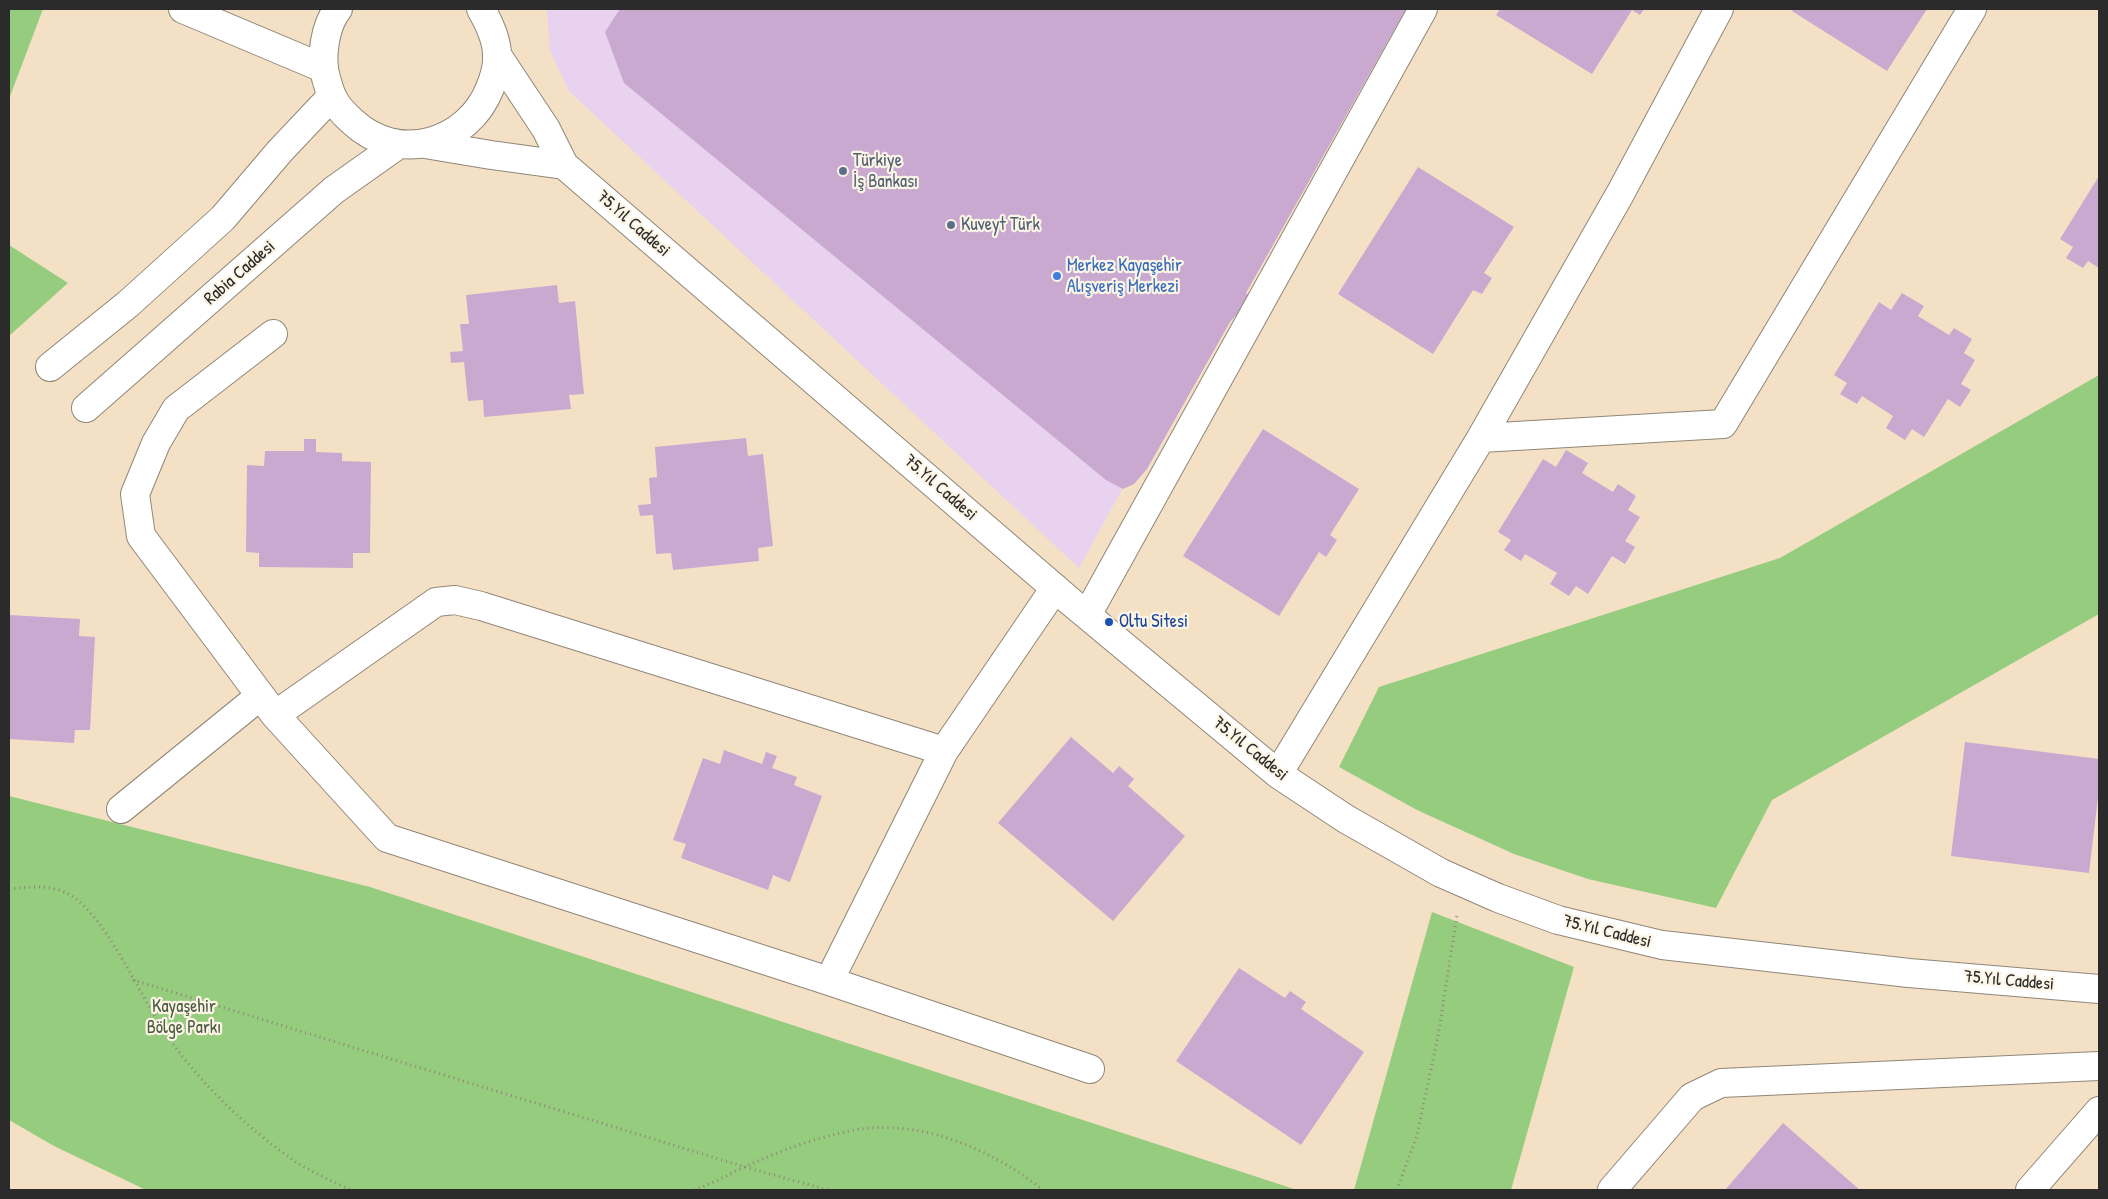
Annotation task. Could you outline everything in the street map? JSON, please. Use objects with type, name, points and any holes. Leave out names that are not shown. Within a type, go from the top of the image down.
[{"type":"street","points":[[183,9],[323,68]]},
{"type":"street","points":[[338,9],[325,39],[323,68],[332,96],[344,114],[360,129],[378,139],[564,165]]},
{"type":"street","points":[[1087,615],[1423,9]]},
{"type":"street","points":[[1278,774],[1481,438],[1620,194],[1718,9]]},
{"type":"street","points":[[1481,438],[1723,424],[1972,9]]},
{"type":"street","name":"Rabia Caddesi","points":[[86,408],[334,190],[412,144],[449,136],[470,121],[485,101],[495,77],[497,55],[490,15]]},
{"type":"street","points":[[497,55],[546,129],[564,165]]},
{"type":"street","points":[[50,367],[135,298],[216,224],[280,151],[332,96]]},
{"type":"street","name":"75.Yıl Caddesi","points":[[564,165],[1055,588],[1278,774],[1346,819],[1441,873],[1498,898],[1558,920],[1662,945],[1909,972],[2099,989]]},
{"type":"street","points":[[273,334],[176,409],[156,443],[135,494],[142,536],[268,706],[387,838],[829,981],[1090,1070]]},
{"type":"street","points":[[829,981],[944,751],[1055,588]]},
{"type":"street","points":[[122,809],[268,706],[436,602],[455,600],[481,606],[944,751]]},
{"type":"street","points":[[1612,1190],[1692,1097],[1721,1083],[2099,1066]]},
{"type":"street","points":[[2030,1190],[2099,1111]]},
{"type":"path","points":[[1398,1190],[1417,1135],[1427,1090],[1438,1036],[1462,882]]},
{"type":"path","points":[[9,889],[32,887],[59,888],[82,904],[101,927],[160,1025],[199,1077],[251,1126],[298,1163],[350,1190]]},
{"type":"path","points":[[133,980],[745,1167],[828,1190]]},
{"type":"path","points":[[694,1190],[806,1143],[861,1129],[900,1128],[947,1137],[988,1154],[1019,1171],[1043,1190]]},
{"type":"shaded area","name":"Merkez Kayaşehir Alışveriş Merkezi","points":[[547,9],[1385,9],[1079,568],[569,91],[550,51]]},
{"type":"green space","points":[[9,9],[43,9],[9,99]]},
{"type":"green space","points":[[9,245],[68,283],[9,336]]},
{"type":"green space","points":[[2099,375],[2099,614],[1772,800],[1716,908],[1588,879],[1514,854],[1417,810],[1339,767],[1379,687],[1780,558]]},
{"type":"green space","name":"Kayaşehir Bölge Parkı","points":[[9,796],[370,887],[1297,1190],[146,1190],[54,1146],[9,1120]]},
{"type":"green space","points":[[1432,912],[1574,967],[1511,1190],[1354,1190]]},
{"type":"building","name":"Merkez Kayaşehir Alışveriş Merkezi","points":[[620,9],[1406,9],[1246,293],[1251,298],[1230,322],[1147,469],[1134,484],[1123,489],[1106,480],[624,83],[605,32]]},
{"type":"building","points":[[1500,9],[1644,9],[1640,15],[1632,10],[1592,74],[1496,15]]},
{"type":"building","points":[[1793,9],[1927,9],[1887,71],[1792,11]]},
{"type":"building","points":[[1418,167],[1514,227],[1484,273],[1492,278],[1482,294],[1473,290],[1433,354],[1338,294]]},
{"type":"building","points":[[2099,176],[2099,268],[2088,261],[2083,268],[2066,258],[2073,247],[2060,239]]},
{"type":"building","points":[[557,285],[559,303],[575,301],[584,394],[569,395],[571,409],[484,417],[483,400],[468,401],[464,362],[451,363],[450,352],[463,351],[460,324],[469,324],[466,295]]},
{"type":"building","points":[[1902,293],[1924,306],[1918,316],[1949,335],[1954,328],[1972,339],[1964,353],[1975,360],[1961,384],[1971,390],[1960,407],[1948,399],[1924,437],[1912,429],[1905,440],[1886,428],[1893,416],[1862,396],[1857,404],[1840,394],[1847,383],[1834,375],[1879,302],[1891,310]]},
{"type":"building","points":[[1263,429],[1359,489],[1330,535],[1337,540],[1326,557],[1319,552],[1279,616],[1183,556]]},
{"type":"building","points":[[746,438],[748,456],[763,454],[773,546],[758,548],[759,561],[673,570],[671,553],[656,554],[653,515],[640,516],[638,505],[651,504],[649,478],[657,477],[655,447]]},
{"type":"building","points":[[304,439],[316,439],[316,452],[342,453],[342,461],[371,462],[370,553],[353,553],[353,568],[259,567],[259,553],[246,552],[247,465],[264,466],[265,451],[304,451]]},
{"type":"building","points":[[1566,450],[1588,463],[1582,473],[1613,492],[1618,484],[1636,496],[1628,510],[1640,517],[1625,541],[1635,547],[1625,564],[1612,556],[1588,594],[1576,586],[1569,596],[1550,584],[1557,573],[1525,554],[1521,561],[1504,550],[1511,540],[1498,532],[1543,459],[1556,467]]},
{"type":"building","points":[[9,615],[80,619],[79,636],[95,637],[90,730],[75,730],[74,743],[9,739]]},
{"type":"building","points":[[1071,737],[1113,773],[1119,766],[1134,779],[1128,786],[1185,836],[1113,921],[998,823]]},
{"type":"building","points":[[1965,742],[2099,759],[2099,789],[2089,873],[1951,856]]},
{"type":"building","points":[[724,750],[762,764],[766,752],[777,756],[772,768],[797,777],[794,785],[822,796],[790,882],[773,875],[768,890],[681,858],[686,844],[673,840],[703,758],[720,764]]},
{"type":"building","points":[[1239,968],[1285,998],[1290,991],[1306,1002],[1301,1009],[1364,1052],[1301,1145],[1176,1061]]},
{"type":"building","points":[[1783,1123],[1860,1190],[1725,1190]]},
{"type":"place","name":"Türkiye İş Bankası","points":[[843,171]]},
{"type":"place","name":"Kuveyt Türk","points":[[951,225]]},
{"type":"place","name":"Merkez Kayaşehir Alışveriş Merkezi","points":[[1057,276]]},
{"type":"place","name":"Oltu Sitesi","points":[[1109,622]]}]
